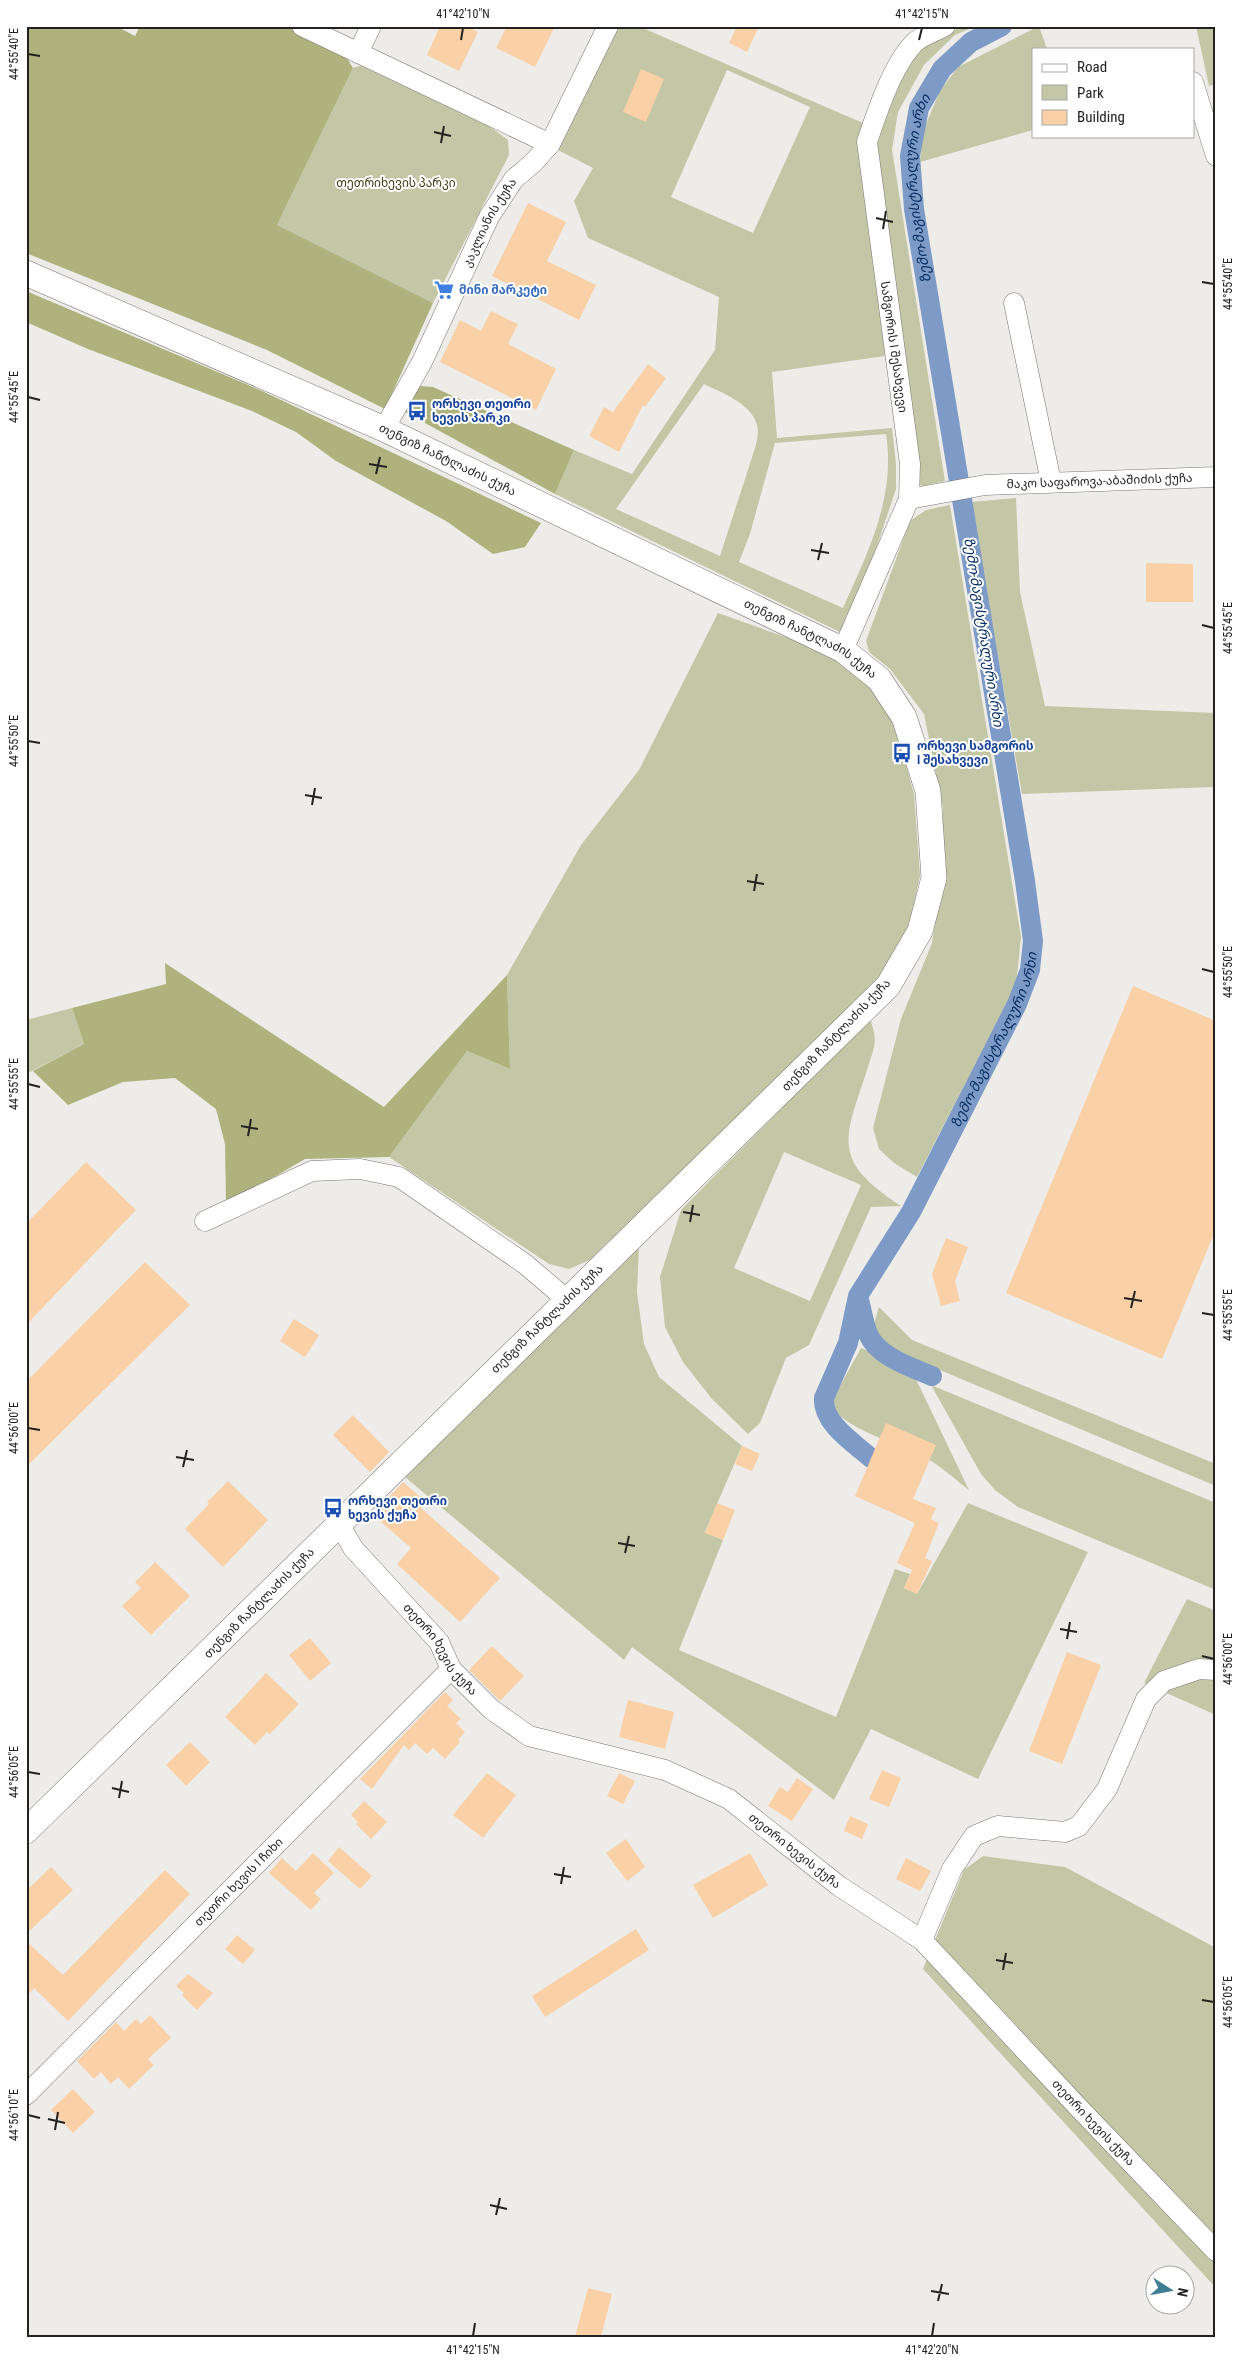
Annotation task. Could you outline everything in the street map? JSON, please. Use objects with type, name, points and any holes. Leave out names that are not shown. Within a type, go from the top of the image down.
[{"type":"street","points":[[302,26],[550,144]]},
{"type":"street","points":[[358,53],[371,26]]},
{"type":"street","name":"კაკლიანის ქუჩა","points":[[384,429],[422,362],[489,217],[514,178],[533,163],[550,144],[608,26]]},
{"type":"street","name":"სამგორის I შესახვევი","points":[[843,650],[909,499],[910,464],[867,142],[878,108],[897,69],[915,42],[945,26]]},
{"type":"street","points":[[1194,85],[1216,156]]},
{"type":"street","name":"თენგიზ ჩანტლაძის ქუჩა","points":[[26,273],[384,429],[843,650],[879,679],[904,717],[928,791],[934,878],[920,931],[888,986],[648,1222],[566,1299],[26,1831]]},
{"type":"street","points":[[1014,303],[1051,482]]},
{"type":"street","name":"მაკო საფაროვა-აბაშიძის ქუჩა","points":[[909,499],[984,484],[1216,477]]},
{"type":"street","points":[[205,1222],[312,1171],[360,1169],[399,1177],[525,1264],[566,1299]]},
{"type":"street","name":"თეთრი ხევის ქუჩა","points":[[339,1524],[353,1548],[439,1642],[451,1669],[491,1709],[529,1736],[665,1770],[729,1799],[839,1886],[922,1940],[1216,2251]]},
{"type":"street","name":"თეთრი ხევის I ჩიხი","points":[[26,2095],[451,1669]]},
{"type":"street","points":[[922,1940],[952,1869],[974,1836],[998,1826],[1065,1832],[1079,1826],[1107,1789],[1146,1699],[1164,1681],[1199,1669],[1216,1670]]},
{"type":"green space","points":[[26,26],[116,26],[135,36],[140,26],[286,26],[344,53],[353,68],[277,225],[433,303],[385,409],[267,350],[26,253]]},
{"type":"green space","points":[[619,26],[638,26],[863,123],[885,356],[772,372],[777,438],[892,428],[896,464],[896,489],[876,549],[842,633],[555,494],[574,450],[632,474],[715,350],[719,297],[588,238],[574,201],[593,168],[558,150]],"holes":[[[727,70],[810,107],[753,233],[671,197]],[[704,384],[735,400],[754,417],[758,430],[756,445],[720,556],[616,509]],[[886,434],[887,480],[878,524],[843,608],[739,562],[750,534],[775,443]]]},
{"type":"green space","points":[[963,26],[976,26],[955,35],[924,65],[898,112],[892,150],[945,481],[922,486],[913,481],[875,142],[910,58],[926,45]]},
{"type":"green space","points":[[1039,26],[1047,48],[1032,48],[1032,130],[920,162],[923,131],[940,91],[958,67]]},
{"type":"green space","points":[[1196,26],[1216,26],[1216,84],[1209,86]]},
{"type":"green space","name":"თეთრიხევის პარკი","points":[[365,64],[489,126],[508,140],[509,155],[433,303],[277,225],[353,68]]},
{"type":"green space","points":[[26,291],[260,390],[541,523],[525,547],[493,554],[446,521],[336,461],[296,432],[252,411],[88,349],[26,322]]},
{"type":"green space","points":[[419,386],[433,387],[574,450],[555,494],[403,411]]},
{"type":"green space","points":[[1016,498],[1020,592],[1045,706],[1216,713],[1216,781],[1214,787],[1022,794],[971,502]]},
{"type":"green space","points":[[950,505],[1021,937],[1016,985],[917,1177],[894,1163],[879,1149],[873,1128],[901,1019],[932,943],[942,878],[943,808],[924,714],[890,669],[869,652],[866,641],[910,521],[926,510]]},
{"type":"green space","points":[[718,613],[839,656],[875,690],[894,722],[914,794],[920,876],[908,932],[882,975],[590,1260],[569,1269],[549,1264],[389,1157],[467,1051],[510,1069],[507,975],[581,845],[639,770]]},
{"type":"green space","points":[[165,963],[384,1107],[507,975],[510,1069],[467,1051],[389,1157],[305,1159],[226,1205],[225,1144],[216,1109],[175,1078],[123,1082],[68,1105],[33,1071],[84,1044],[72,1008],[166,984]]},
{"type":"green space","points":[[72,1008],[84,1044],[26,1074],[26,1020]]},
{"type":"green space","points":[[870,1019],[875,1038],[874,1048],[853,1112],[849,1130],[849,1146],[853,1160],[862,1175],[901,1206],[871,1207],[809,1345],[786,1358],[760,1423],[748,1434],[712,1399],[683,1362],[665,1327],[660,1277],[681,1210]],"holes":[[[784,1152],[861,1185],[810,1301],[734,1268]]]},
{"type":"green space","points":[[639,1247],[637,1292],[644,1344],[659,1377],[742,1446],[705,1532],[723,1540],[679,1650],[836,1717],[895,1569],[910,1574],[904,1588],[917,1594],[968,1503],[1088,1552],[978,1779],[871,1729],[834,1800],[632,1647],[624,1660],[399,1472]]},
{"type":"green space","points":[[879,1307],[912,1340],[1216,1464],[1216,1486],[916,1360],[883,1344],[874,1324]]},
{"type":"green space","points":[[861,1348],[871,1352],[882,1363],[914,1375],[969,1490],[928,1459],[864,1431],[851,1424],[832,1408],[834,1397]]},
{"type":"green space","points":[[931,1385],[1216,1503],[1216,1590],[1018,1507],[995,1490],[981,1474]]},
{"type":"green space","points":[[1187,1599],[1216,1611],[1216,1715],[1144,1683]]},
{"type":"green space","points":[[983,1856],[1065,1867],[1216,1948],[1216,2288],[923,1969],[964,1870]]},
{"type":"building","points":[[440,26],[466,26],[478,32],[459,71],[427,55]]},
{"type":"building","points":[[507,26],[555,26],[535,67],[496,48]]},
{"type":"building","points":[[737,26],[759,26],[747,52],[729,43]]},
{"type":"building","points":[[641,69],[664,79],[646,122],[623,112]]},
{"type":"building","points":[[528,203],[566,222],[547,261],[596,285],[579,320],[492,276]]},
{"type":"building","points":[[491,311],[518,324],[508,344],[556,369],[536,410],[440,362],[460,320],[481,331]]},
{"type":"building","points":[[648,364],[666,378],[645,407],[643,405],[619,452],[589,436],[604,407],[613,412]]},
{"type":"building","points":[[1146,563],[1193,564],[1193,602],[1146,602]]},
{"type":"building","points":[[1133,986],[1216,1021],[1216,1229],[1162,1359],[1006,1293]]},
{"type":"building","points":[[86,1162],[136,1210],[26,1325],[26,1224]]},
{"type":"building","points":[[946,1238],[968,1247],[955,1281],[960,1301],[941,1306],[932,1274]]},
{"type":"building","points":[[145,1262],[190,1305],[26,1467],[26,1382]]},
{"type":"building","points":[[294,1319],[319,1335],[305,1357],[280,1341]]},
{"type":"building","points":[[353,1415],[389,1452],[370,1472],[333,1435]]},
{"type":"building","points":[[886,1423],[936,1445],[913,1499],[936,1508],[931,1519],[939,1523],[925,1558],[932,1561],[917,1594],[904,1588],[912,1570],[897,1563],[915,1523],[855,1496]]},
{"type":"building","points":[[742,1446],[760,1454],[752,1471],[735,1464]]},
{"type":"building","points":[[228,1481],[268,1520],[223,1567],[185,1529],[209,1504],[207,1502]]},
{"type":"building","points":[[403,1482],[426,1502],[421,1508],[500,1578],[460,1622],[397,1564],[411,1548],[373,1515]]},
{"type":"building","points":[[717,1503],[735,1510],[723,1540],[705,1533]]},
{"type":"building","points":[[155,1562],[190,1596],[151,1635],[122,1606],[141,1588],[135,1582]]},
{"type":"building","points":[[310,1638],[331,1663],[310,1681],[289,1655]]},
{"type":"building","points":[[492,1646],[524,1676],[500,1701],[469,1670]]},
{"type":"building","points":[[1067,1652],[1101,1665],[1062,1764],[1029,1751]]},
{"type":"building","points":[[266,1673],[299,1704],[270,1734],[267,1732],[255,1745],[225,1717]]},
{"type":"building","points":[[445,1692],[453,1700],[447,1706],[461,1719],[456,1723],[465,1732],[458,1740],[460,1742],[445,1759],[433,1748],[427,1754],[415,1743],[409,1750],[404,1745],[372,1789],[360,1779]]},
{"type":"building","points":[[628,1700],[674,1712],[665,1749],[619,1737]]},
{"type":"building","points":[[190,1742],[210,1762],[186,1786],[166,1765]]},
{"type":"building","points":[[882,1770],[901,1778],[889,1807],[869,1799]]},
{"type":"building","points":[[487,1773],[516,1795],[483,1838],[453,1815]]},
{"type":"building","points":[[619,1773],[635,1781],[623,1804],[607,1796]]},
{"type":"building","points":[[797,1778],[813,1789],[792,1821],[768,1806],[780,1787],[788,1792]]},
{"type":"building","points":[[364,1801],[387,1822],[371,1839],[356,1824],[358,1822],[351,1815]]},
{"type":"building","points":[[850,1816],[868,1824],[862,1839],[844,1831]]},
{"type":"building","points":[[626,1839],[645,1867],[627,1881],[606,1853]]},
{"type":"building","points":[[339,1847],[372,1876],[360,1889],[328,1861]]},
{"type":"building","points":[[313,1853],[334,1873],[314,1893],[321,1899],[311,1910],[269,1873],[282,1858],[296,1871]]},
{"type":"building","points":[[750,1853],[768,1885],[713,1918],[693,1885]]},
{"type":"building","points":[[906,1858],[931,1871],[920,1891],[896,1879]]},
{"type":"building","points":[[51,1867],[73,1890],[26,1934],[26,1891]]},
{"type":"building","points":[[165,1870],[190,1894],[68,2021],[34,1988],[26,1997],[26,1941],[63,1975]]},
{"type":"building","points":[[636,1929],[649,1950],[545,2017],[532,1996]]},
{"type":"building","points":[[237,1935],[255,1950],[243,1964],[225,1949]]},
{"type":"building","points":[[188,1974],[213,1993],[197,2010],[176,1986]]},
{"type":"building","points":[[150,2015],[171,2038],[148,2059],[154,2065],[129,2089],[118,2077],[111,2084],[101,2072],[94,2079],[77,2061],[116,2022],[124,2031],[136,2019],[141,2024]]},
{"type":"building","points":[[73,2089],[95,2112],[73,2133],[51,2110]]},
{"type":"building","points":[[588,2288],[612,2294],[601,2337],[575,2337]]},
{"type":"waterway","name":"ზემო-მაგისტრალური არხი","points":[[871,1458],[840,1432],[828,1416],[824,1398],[848,1343],[858,1296],[911,1212],[1017,1004],[1030,970],[1033,941],[1025,881],[914,209],[910,156],[919,108],[942,69],[971,42],[1002,26]]},
{"type":"waterway","name":"ზემო-მაგისტრალური არხი","points":[[859,1300],[868,1334],[879,1349],[905,1365],[932,1376]]},
{"type":"place","name":"მინი მარკეტი","points":[[444,290]]},
{"type":"place","name":"ორხევი თეთრი ხევის პარკი","points":[[417,411]]},
{"type":"place","name":"ორხევი სამგორის I შესახვევი","points":[[902,753]]},
{"type":"place","name":"ორხევი თეთრი ხევის ქუჩა","points":[[333,1508]]}]
